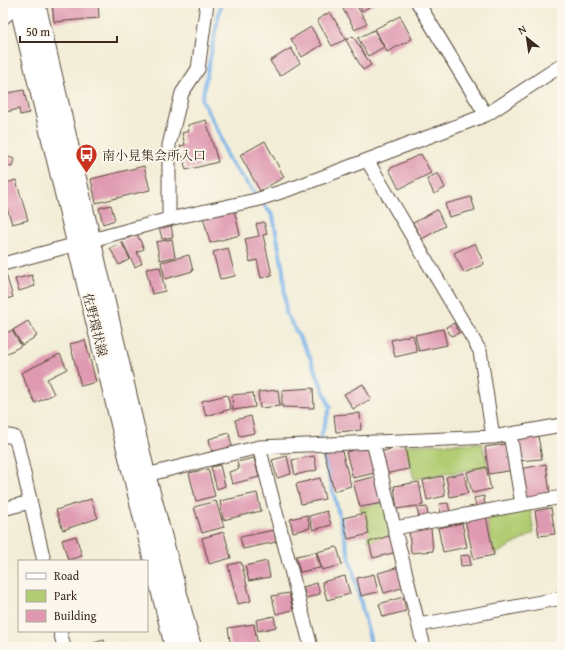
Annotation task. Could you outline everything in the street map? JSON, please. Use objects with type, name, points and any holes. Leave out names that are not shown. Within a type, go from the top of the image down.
[{"type":"main road","name":"佐野環状線","points":[[23,3],[83,242],[139,476],[174,647]]},
{"type":"main road","name":"佐野環状線","points":[[139,476],[192,647]]},
{"type":"street","points":[[3,18],[23,3]]},
{"type":"street","points":[[169,219],[169,145],[182,93],[198,69],[207,3]]},
{"type":"street","points":[[418,3],[486,115]]},
{"type":"street","points":[[3,264],[169,219],[256,200],[296,187],[486,115],[562,65]]},
{"type":"street","points":[[367,160],[480,351],[493,437]]},
{"type":"street","points":[[139,476],[259,447],[493,437],[562,425]]},
{"type":"street","points":[[3,434],[14,437],[17,443],[44,560]]},
{"type":"street","points":[[510,434],[522,504]]},
{"type":"street","points":[[373,442],[424,647]]},
{"type":"street","points":[[259,447],[311,647]]},
{"type":"street","points":[[395,528],[562,497]]},
{"type":"street","points":[[3,509],[30,502]]},
{"type":"street","points":[[419,625],[562,598]]},
{"type":"street","points":[[60,632],[64,647]]},
{"type":"green space","points":[[482,443],[488,467],[414,479],[405,445]]},
{"type":"green space","points":[[383,503],[392,535],[369,542],[360,507]]},
{"type":"green space","points":[[530,507],[534,533],[494,555],[486,516]]},
{"type":"building","points":[[52,3],[98,3],[99,18],[54,22]]},
{"type":"building","points":[[355,3],[367,23],[355,30],[343,9]]},
{"type":"building","points":[[358,3],[376,3],[362,11]]},
{"type":"building","points":[[330,12],[346,39],[332,46],[317,20]]},
{"type":"building","points":[[400,16],[412,39],[387,52],[375,29]]},
{"type":"building","points":[[311,27],[322,45],[302,57],[291,39]]},
{"type":"building","points":[[374,30],[384,47],[368,56],[358,38]]},
{"type":"building","points":[[353,36],[371,65],[363,70],[346,40]]},
{"type":"building","points":[[291,48],[300,63],[280,76],[270,61]]},
{"type":"building","points":[[24,90],[29,113],[20,115],[19,109],[6,112],[3,94]]},
{"type":"building","points":[[206,120],[218,162],[186,170],[180,146],[185,145],[182,133],[189,131],[188,125]]},
{"type":"building","points":[[265,141],[284,177],[260,191],[240,155]]},
{"type":"building","points":[[421,154],[431,173],[399,189],[389,169]]},
{"type":"building","points":[[3,155],[14,159],[12,167],[3,164]]},
{"type":"building","points":[[144,166],[150,190],[96,203],[91,179]]},
{"type":"building","points":[[438,173],[445,188],[434,194],[427,179]]},
{"type":"building","points":[[16,180],[28,220],[12,224],[3,195],[3,184]]},
{"type":"building","points":[[471,197],[475,210],[449,217],[445,204]]},
{"type":"building","points":[[111,205],[115,220],[103,224],[99,208]]},
{"type":"building","points":[[234,209],[240,235],[210,243],[203,217]]},
{"type":"building","points":[[437,210],[445,226],[422,239],[413,223]]},
{"type":"building","points":[[264,222],[267,234],[263,235],[272,275],[261,278],[257,260],[250,262],[245,239],[259,236],[256,224]]},
{"type":"building","points":[[171,225],[173,237],[162,239],[159,227]]},
{"type":"building","points":[[137,234],[144,249],[137,252],[142,263],[135,267],[122,241]]},
{"type":"building","points":[[172,239],[175,257],[160,260],[156,242]]},
{"type":"building","points":[[122,243],[130,259],[119,265],[110,248]]},
{"type":"building","points":[[475,243],[484,264],[464,273],[454,253]]},
{"type":"building","points":[[228,248],[235,276],[220,279],[213,252]]},
{"type":"building","points":[[189,255],[193,271],[165,279],[161,262]]},
{"type":"building","points":[[160,267],[165,291],[152,294],[146,269]]},
{"type":"building","points":[[3,271],[5,271],[13,297],[3,300]]},
{"type":"building","points":[[32,275],[35,286],[19,291],[15,279]]},
{"type":"building","points":[[28,321],[37,336],[22,345],[13,330]]},
{"type":"building","points":[[454,323],[459,333],[451,336],[446,327]]},
{"type":"building","points":[[443,329],[447,345],[419,351],[415,335]]},
{"type":"building","points":[[12,330],[21,346],[6,354],[3,349],[3,335]]},
{"type":"building","points":[[413,335],[417,352],[395,357],[391,340]]},
{"type":"building","points":[[85,340],[96,382],[81,386],[70,344]]},
{"type":"building","points":[[60,354],[67,369],[47,379],[54,394],[35,403],[21,373]]},
{"type":"building","points":[[363,384],[371,399],[353,409],[344,394]]},
{"type":"building","points":[[313,388],[314,408],[282,407],[282,390]]},
{"type":"building","points":[[278,390],[280,406],[260,408],[258,392]]},
{"type":"building","points":[[253,393],[255,407],[233,410],[232,395]]},
{"type":"building","points":[[227,395],[231,409],[206,416],[202,401]]},
{"type":"building","points":[[360,413],[361,430],[336,432],[334,415]]},
{"type":"building","points":[[251,416],[255,433],[239,436],[235,420]]},
{"type":"building","points":[[229,433],[232,447],[212,452],[209,439]]},
{"type":"building","points":[[538,436],[542,459],[517,461],[513,439]]},
{"type":"building","points":[[507,444],[514,470],[489,474],[485,447]]},
{"type":"building","points":[[405,445],[409,469],[384,474],[380,452]]},
{"type":"building","points":[[369,446],[375,473],[353,478],[346,452]]},
{"type":"building","points":[[341,447],[351,486],[334,491],[324,452]]},
{"type":"building","points":[[287,456],[291,474],[277,478],[272,460]]},
{"type":"building","points":[[314,456],[317,470],[295,475],[292,460]]},
{"type":"building","points":[[254,458],[259,477],[232,484],[229,472],[239,469],[237,462]]},
{"type":"building","points":[[546,464],[550,494],[526,500],[520,469]]},
{"type":"building","points":[[220,465],[225,486],[217,489],[211,467]]},
{"type":"building","points":[[486,467],[491,489],[472,493],[467,472]]},
{"type":"building","points":[[208,469],[215,496],[196,501],[189,473]]},
{"type":"building","points":[[464,473],[468,493],[450,497],[446,477]]},
{"type":"building","points":[[378,476],[383,503],[360,507],[353,482]]},
{"type":"building","points":[[442,476],[445,496],[427,500],[423,480]]},
{"type":"building","points":[[320,478],[325,499],[301,504],[296,484]]},
{"type":"building","points":[[419,482],[423,505],[397,509],[394,486]]},
{"type":"building","points":[[257,493],[261,511],[223,520],[220,501]]},
{"type":"building","points":[[484,496],[485,506],[476,507],[474,498]]},
{"type":"building","points":[[91,499],[98,518],[63,530],[56,510]]},
{"type":"building","points":[[216,501],[224,527],[202,533],[194,507]]},
{"type":"building","points":[[448,503],[450,513],[441,514],[439,504]]},
{"type":"building","points":[[427,507],[428,517],[419,518],[417,508]]},
{"type":"building","points":[[551,508],[555,534],[539,536],[535,511]]},
{"type":"building","points":[[327,511],[331,525],[313,530],[309,516]]},
{"type":"building","points":[[365,513],[369,534],[348,539],[343,518]]},
{"type":"building","points":[[307,515],[310,528],[293,532],[290,519]]},
{"type":"building","points":[[486,516],[494,555],[474,559],[465,520]]},
{"type":"building","points":[[462,523],[467,547],[443,552],[438,528]]},
{"type":"building","points":[[431,528],[433,551],[411,553],[409,530]]},
{"type":"building","points":[[274,530],[276,542],[243,549],[240,537]]},
{"type":"building","points":[[224,532],[231,558],[209,564],[202,538]]},
{"type":"building","points":[[392,535],[397,552],[373,558],[369,542]]},
{"type":"building","points":[[76,536],[82,556],[68,560],[62,540]]},
{"type":"building","points":[[337,547],[342,565],[322,570],[317,552]]},
{"type":"building","points":[[316,552],[320,568],[300,572],[296,556]]},
{"type":"building","points":[[469,555],[471,565],[461,566],[460,556]]},
{"type":"building","points":[[267,561],[270,577],[249,581],[245,566]]},
{"type":"building","points":[[241,562],[251,601],[238,604],[228,565]]},
{"type":"building","points":[[399,567],[405,587],[384,593],[378,573]]},
{"type":"building","points":[[374,574],[378,592],[361,596],[357,578]]},
{"type":"building","points":[[345,576],[350,594],[327,600],[322,582]]},
{"type":"building","points":[[317,583],[320,594],[306,598],[303,587]]},
{"type":"building","points":[[289,593],[293,610],[276,614],[272,596]]},
{"type":"building","points":[[403,597],[406,611],[383,617],[379,604]]},
{"type":"building","points":[[274,616],[276,627],[258,631],[256,620]]},
{"type":"building","points":[[254,624],[258,647],[231,647],[228,628]]},
{"type":"building","points":[[104,640],[106,647],[79,647]]},
{"type":"waterway","points":[[221,3],[202,100],[220,135],[228,159],[273,216],[283,270],[286,313],[309,355],[330,407],[320,439],[372,647]]},
{"type":"place","name":"南小見集会所入口","points":[[87,174]]}]
